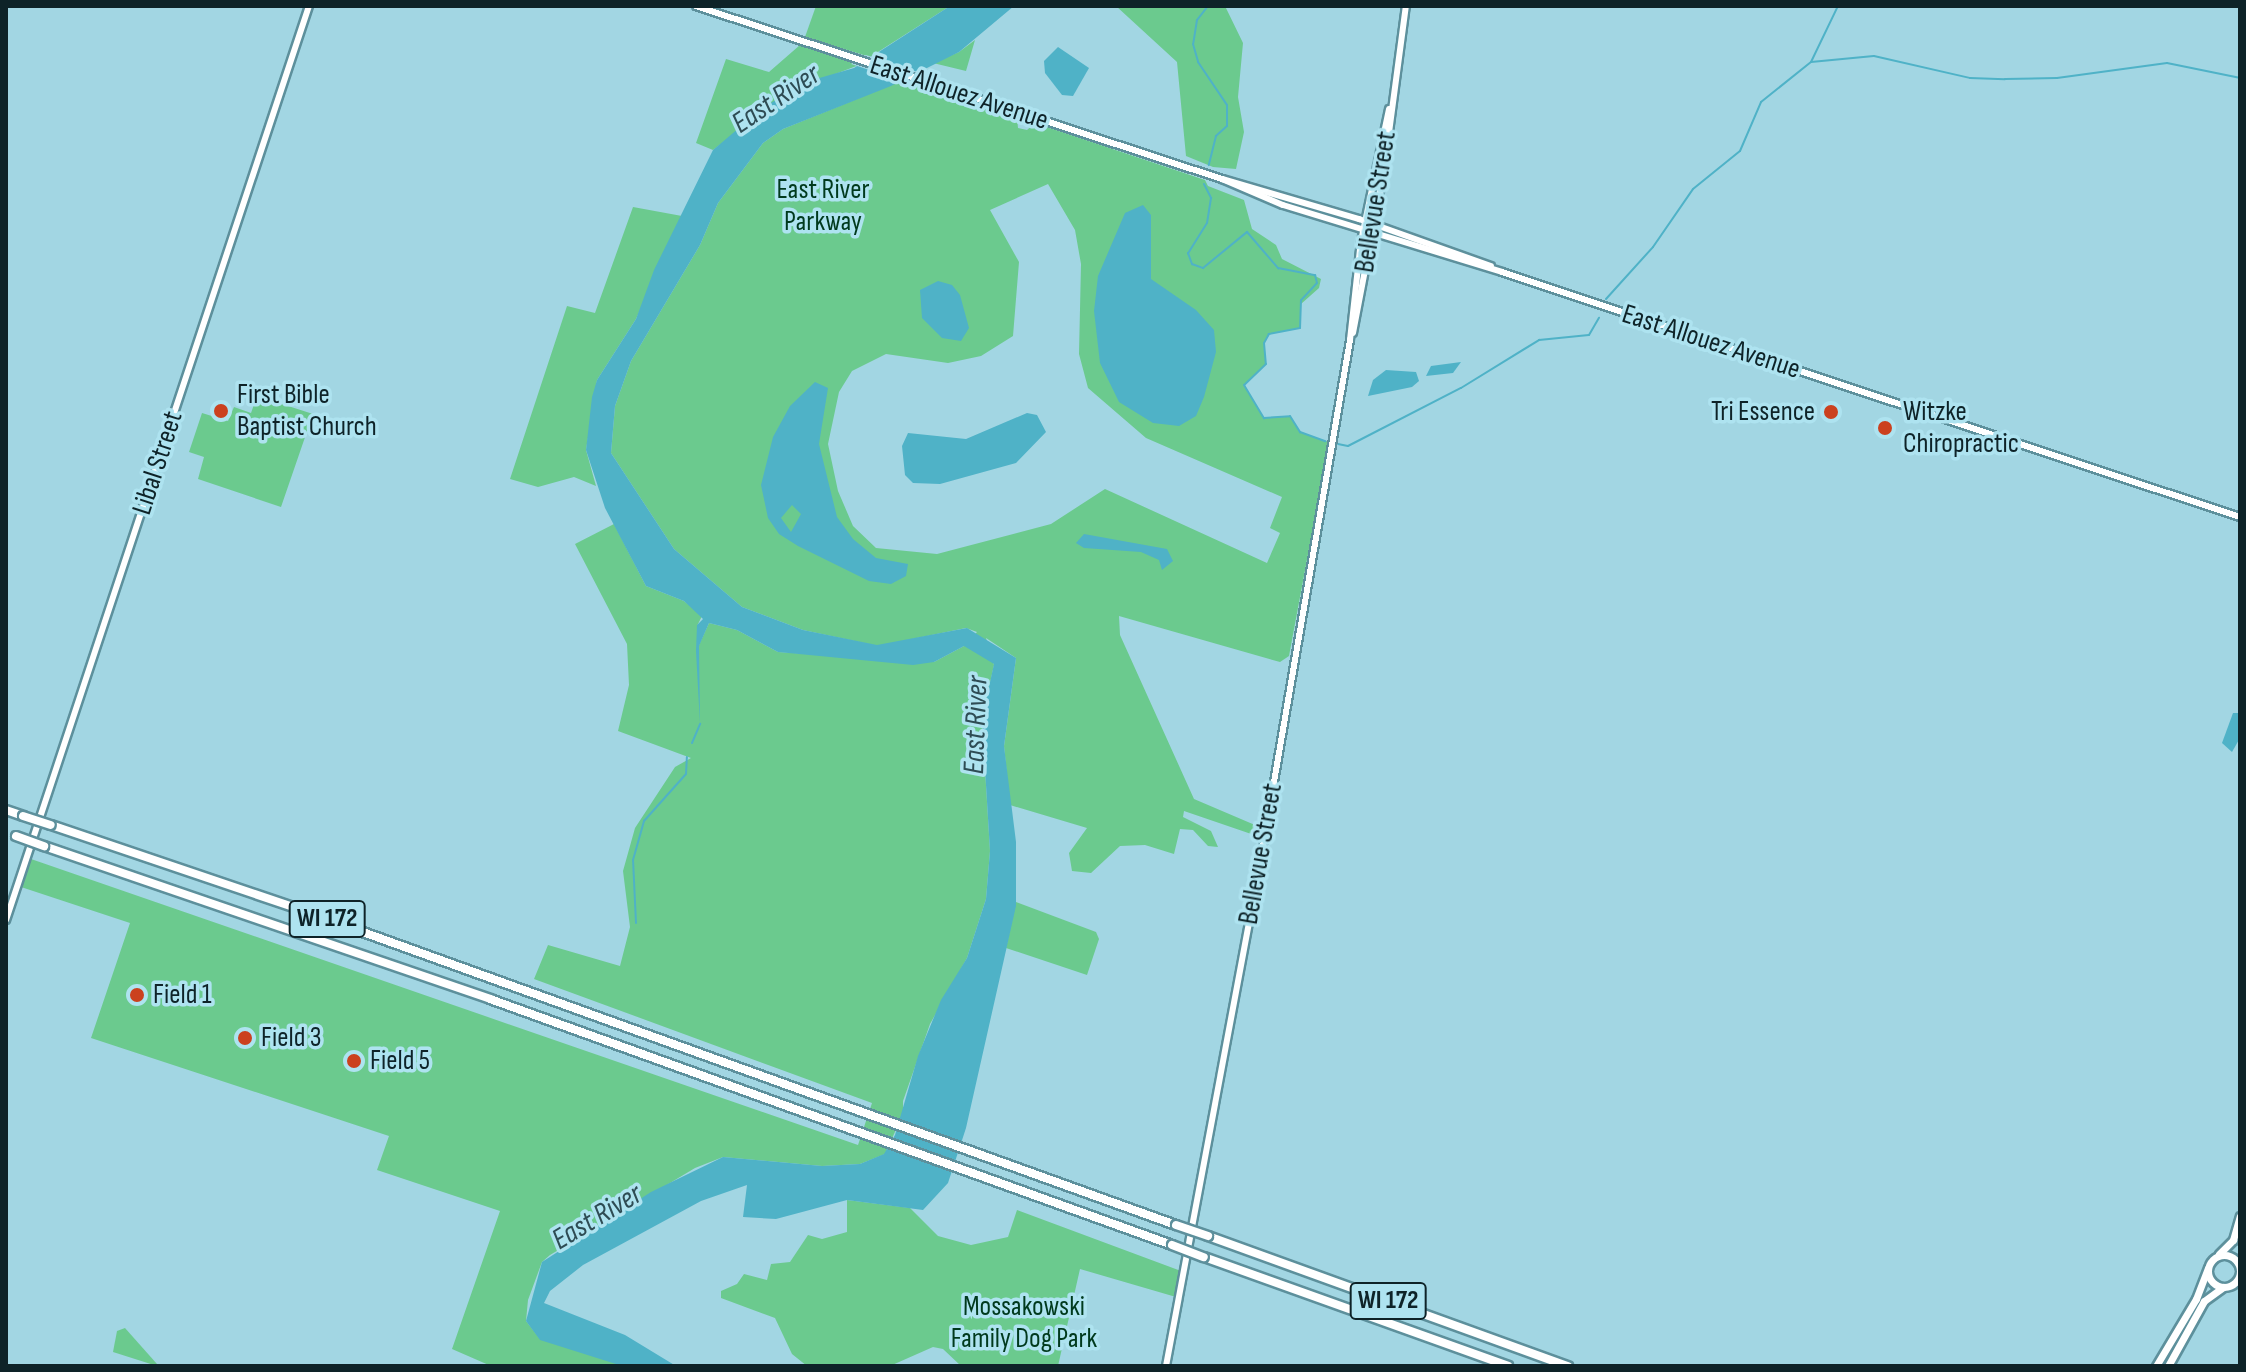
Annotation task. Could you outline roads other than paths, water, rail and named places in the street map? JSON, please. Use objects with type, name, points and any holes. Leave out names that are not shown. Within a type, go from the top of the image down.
[{"type":"highway","name":"WI 172","points":[[6,810],[505,983],[1568,1366]]},
{"type":"highway","name":"WI 172","points":[[6,833],[522,1010],[1508,1366]]},
{"type":"main road","points":[[2156,1366],[2196,1299],[2214,1258],[2233,1240],[2240,1216]]},
{"type":"main road","points":[[2168,1366],[2204,1301],[2223,1287],[2235,1283],[2240,1267],[2232,1257],[2214,1258]]},
{"type":"main road","points":[[2208,1268],[2210,1279],[2223,1287]]},
{"type":"street","name":"Libal Street","points":[[6,920],[309,6]]},
{"type":"street","name":"East Allouez Avenue","points":[[696,6],[1222,179],[1366,221],[1502,272],[2240,517]]},
{"type":"street","name":"Bellevue Street","points":[[1350,340],[1363,231],[1389,109],[1406,6]]},
{"type":"street","name":"Bellevue Street","points":[[1166,1366],[1350,340],[1375,224],[1389,109]]},
{"type":"street","name":"East Allouez Avenue","points":[[1222,179],[1372,235],[1502,272]]},
{"type":"water","points":[[950,6],[1014,6],[959,52],[891,86],[783,129],[763,143],[718,203],[700,245],[631,361],[615,406],[611,453],[674,549],[742,607],[803,630],[877,645],[967,628],[1016,658],[1004,746],[1016,842],[1016,906],[966,1128],[948,1183],[923,1210],[847,1200],[776,1219],[743,1217],[747,1185],[701,1201],[583,1265],[550,1291],[544,1303],[625,1335],[676,1366],[616,1364],[540,1340],[526,1321],[542,1262],[651,1192],[723,1157],[822,1166],[860,1164],[884,1154],[895,1135],[918,1056],[941,1000],[967,958],[986,899],[990,851],[982,719],[994,664],[964,646],[934,662],[913,665],[778,652],[737,630],[709,623],[699,646],[700,724],[696,651],[697,625],[703,619],[684,601],[646,586],[605,508],[586,450],[592,397],[597,380],[636,319],[654,270],[713,150],[765,106],[816,79],[854,68]]},
{"type":"water","points":[[1058,47],[1089,68],[1073,96],[1062,95],[1045,73],[1044,61]]},
{"type":"water","points":[[1143,205],[1151,215],[1151,279],[1196,310],[1214,330],[1216,352],[1204,397],[1196,416],[1179,426],[1153,423],[1119,402],[1100,363],[1094,311],[1098,276],[1125,213]]},
{"type":"water","points":[[938,281],[952,285],[960,295],[969,328],[961,341],[942,338],[922,318],[920,290]]},
{"type":"water","points":[[1461,362],[1453,373],[1426,376],[1431,366]]},
{"type":"water","points":[[1386,370],[1416,372],[1419,381],[1412,387],[1368,396],[1373,380]]},
{"type":"water","points":[[815,382],[828,388],[819,444],[837,517],[853,539],[876,558],[908,564],[906,576],[891,584],[869,581],[798,546],[779,534],[768,518],[761,485],[773,437],[790,406]],"holes":[[[792,505],[801,514],[791,532],[781,518]]]},
{"type":"water","points":[[1027,413],[1037,415],[1046,432],[1016,463],[940,484],[913,483],[905,475],[902,446],[908,433],[966,439]]},
{"type":"water","points":[[1084,534],[1167,549],[1173,561],[1162,570],[1159,560],[1141,552],[1084,548],[1076,543]]},
{"type":"water","points":[[2233,713],[2240,713],[2240,738],[2232,752],[2222,743]]},
{"type":"waterway","points":[[1208,6],[1197,20],[1193,44],[1198,62],[1227,105],[1227,126],[1216,136],[1209,165]]},
{"type":"waterway","points":[[1811,62],[1838,6]]},
{"type":"waterway","points":[[1606,299],[1653,247],[1693,189],[1740,151],[1761,102],[1811,62],[1874,56],[1970,78],[2005,79],[2057,78],[2167,63],[2240,78]]},
{"type":"waterway","points":[[1204,184],[1211,198],[1207,223],[1188,253],[1192,264],[1203,268],[1247,232],[1278,268],[1315,275],[1317,283],[1301,300],[1300,328],[1269,334],[1264,343],[1266,364],[1244,385],[1264,418],[1290,416],[1300,432],[1325,441]]},
{"type":"waterway","points":[[1338,444],[1348,446],[1461,388],[1539,340],[1589,335],[1599,318]]},
{"type":"waterway","points":[[692,743],[700,724]]},
{"type":"waterway","points":[[636,923],[633,860],[644,821],[686,774],[687,757]]},
{"type":"place","name":"First Bible Baptist Church","points":[[221,411]]},
{"type":"place","name":"Tri Essence","points":[[1831,412]]},
{"type":"place","name":"Witzke Chiropractic","points":[[1885,428]]},
{"type":"place","name":"Field 1","points":[[137,995]]},
{"type":"place","name":"Field 3","points":[[245,1038]]},
{"type":"place","name":"Field 5","points":[[354,1061]]},
{"type":"water label","name":"East River","points":[[776,99]]},
{"type":"water label","name":"East River","points":[[976,725]]},
{"type":"water label","name":"East River","points":[[597,1217]]},
{"type":"park label","name":"East River Parkway","points":[[823,206]]},
{"type":"park label","name":"Mossakowski Family Dog Park","points":[[1024,1323]]}]
